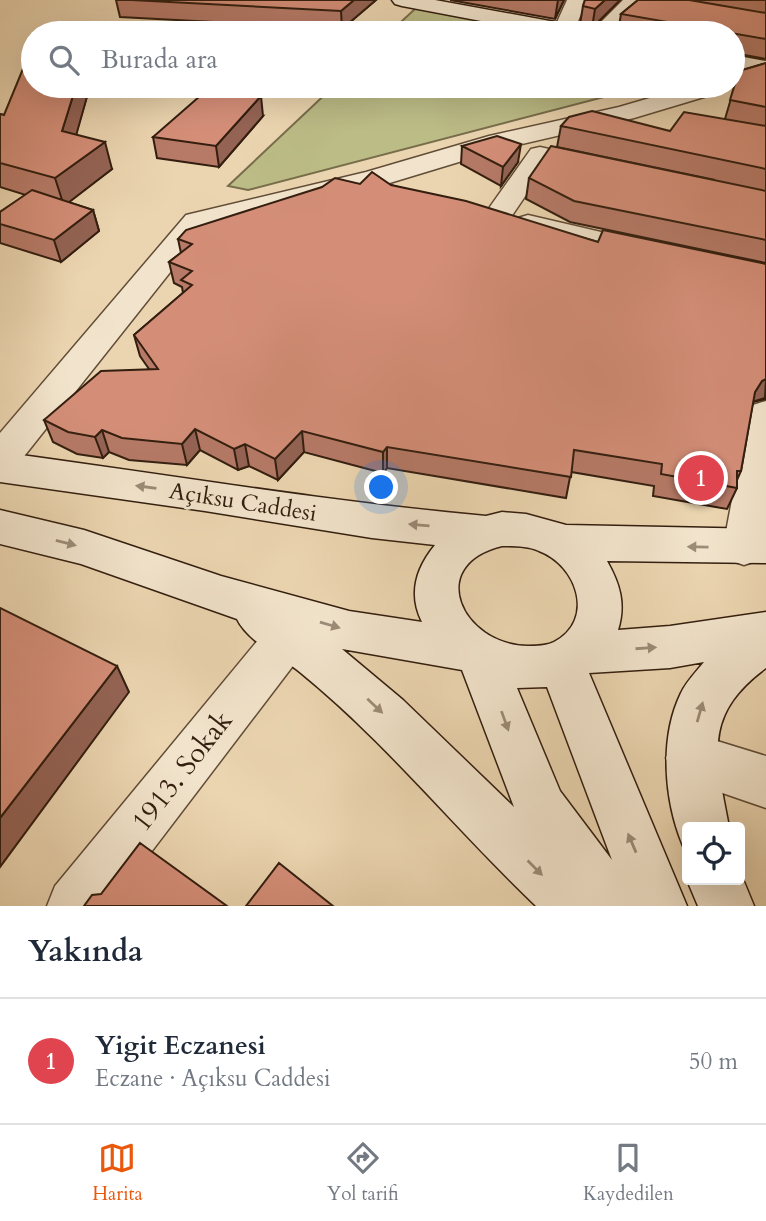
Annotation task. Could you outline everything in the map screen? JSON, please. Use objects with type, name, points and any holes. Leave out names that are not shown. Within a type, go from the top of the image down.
[{"type":"street","points":[[402,0],[431,2],[519,21]]},
{"type":"street","points":[[572,21],[577,0]]},
{"type":"street","points":[[613,21],[635,0],[701,6],[766,24]]},
{"type":"street","points":[[745,65],[766,69]]},
{"type":"street","points":[[745,77],[766,69]]},
{"type":"street","points":[[0,459],[196,221],[373,179],[498,142],[625,113],[676,98]]},
{"type":"street","points":[[625,113],[676,122]]},
{"type":"street","points":[[497,217],[553,157],[498,142]]},
{"type":"street","points":[[373,179],[401,197]]},
{"type":"street","points":[[465,211],[671,256]]},
{"type":"street","points":[[560,542],[755,547],[766,414]]},
{"type":"street","name":"Açıksu Caddesi","points":[[0,467],[205,495],[372,522],[487,533]]},
{"type":"street","points":[[0,527],[84,547],[221,595],[349,631],[475,653]]},
{"type":"street","points":[[502,529],[526,530],[560,542],[589,567],[599,588],[601,611],[594,634],[570,657],[553,666],[524,669],[495,663],[475,653],[449,630],[438,607],[437,583],[445,563],[459,546],[478,535],[502,529]]},
{"type":"street","points":[[221,595],[289,635],[370,702],[448,777],[540,873],[577,906]]},
{"type":"street","points":[[570,657],[670,647],[766,632]]},
{"type":"street","name":"1913. Sokak","points":[[75,906],[289,635]]},
{"type":"street","points":[[701,822],[691,758],[701,705],[726,670],[766,642]]},
{"type":"street","points":[[475,653],[541,810],[612,906]]},
{"type":"street","points":[[570,657],[615,802],[659,906]]},
{"type":"street","points":[[691,758],[766,782]]},
{"type":"street","points":[[717,885],[726,906]]},
{"type":"green space","points":[[416,8],[487,21],[402,21]]},
{"type":"green space","points":[[321,98],[600,98],[248,190],[228,186]]},
{"type":"building","points":[[131,0],[354,0],[341,11]]},
{"type":"building","points":[[585,0],[605,0],[595,9],[583,6]]},
{"type":"building","points":[[638,0],[689,0],[766,13],[766,39],[745,35],[745,21],[662,21],[621,14]]},
{"type":"building","points":[[766,63],[766,107],[730,100],[745,98],[745,69]]},
{"type":"building","points":[[21,74],[21,98],[72,98],[62,131],[105,142],[55,178],[0,163],[0,114],[4,115]]},
{"type":"building","points":[[198,98],[259,98],[216,146],[153,137]]},
{"type":"building","points":[[592,111],[670,131],[684,112],[766,126],[766,169],[561,126],[569,117]]},
{"type":"building","points":[[497,136],[521,144],[503,167],[462,146]]},
{"type":"building","points":[[551,146],[766,191],[766,240],[574,201],[529,178]]},
{"type":"building","points":[[372,172],[391,185],[466,201],[598,242],[603,230],[766,264],[766,379],[755,392],[741,471],[737,471],[737,488],[661,474],[662,464],[574,450],[571,477],[387,447],[383,452],[302,431],[275,459],[245,444],[234,449],[195,429],[182,444],[122,438],[102,430],[95,437],[68,432],[44,420],[101,371],[158,369],[134,335],[192,285],[181,280],[192,271],[169,262],[192,244],[178,239],[186,230],[322,187],[335,178],[360,184]]},
{"type":"building","points":[[32,190],[93,210],[54,240],[0,224],[0,212]]},
{"type":"building","points":[[0,608],[117,666],[0,818]]},
{"type":"building","points":[[140,843],[227,906],[84,906],[92,895],[101,894]]},
{"type":"building","points":[[279,863],[333,906],[246,906]]},
{"type":"place","name":"Yigit Eczanesi","points":[[701,478]]}]
